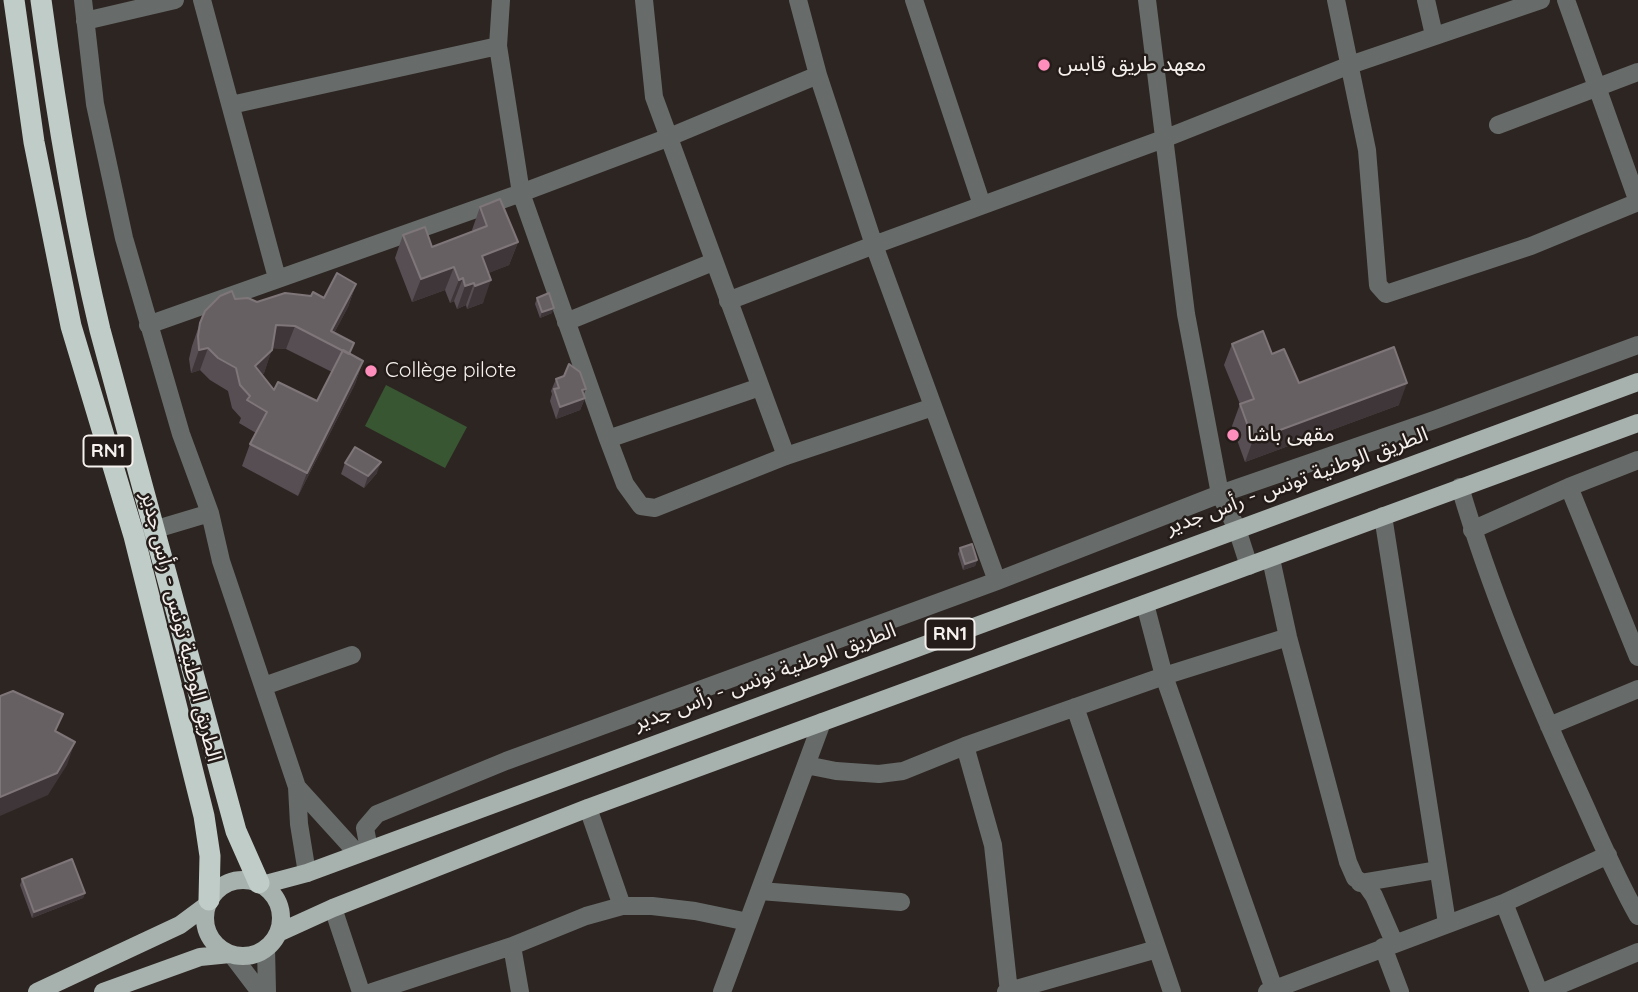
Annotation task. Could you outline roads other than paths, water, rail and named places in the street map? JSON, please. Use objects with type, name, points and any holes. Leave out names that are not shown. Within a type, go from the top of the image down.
[{"type":"highway","name":"الطريق الوطنية تونس - رأس جدير","points":[[14,0],[34,142],[71,326],[134,536],[204,816],[210,856],[208,903]]},
{"type":"highway","name":"الطريق الوطنية تونس - رأس جدير","points":[[41,0],[83,258],[112,377],[156,530],[236,831],[261,884]]},
{"type":"main road","name":"الطريق الوطنية تونس - رأس جدير","points":[[261,884],[307,873],[1638,382]]},
{"type":"main road","name":"RN1","points":[[266,948],[278,933],[333,908],[588,808],[1638,423]]},
{"type":"main road","name":"RN1","points":[[37,992],[180,925],[208,903],[226,884],[248,880],[261,884],[271,892],[281,911],[278,933]]},
{"type":"main road","name":"RN1","points":[[208,903],[204,917],[211,940],[231,954]]},
{"type":"main road","points":[[103,992],[200,957],[231,954],[250,956],[266,948]]},
{"type":"street","points":[[83,0],[95,104],[124,238],[181,434],[210,513],[221,561],[297,787],[299,824],[307,873]]},
{"type":"street","points":[[85,21],[175,0]]},
{"type":"street","points":[[202,0],[277,278]]},
{"type":"street","points":[[501,0],[498,46],[521,193],[625,484],[641,506],[655,508],[786,456],[933,407]]},
{"type":"street","points":[[644,0],[654,97],[786,456]]},
{"type":"street","points":[[798,0],[818,75],[874,245],[997,581]]},
{"type":"street","points":[[914,0],[982,205]]},
{"type":"street","points":[[1147,0],[1186,314],[1220,494],[1237,528],[1249,566]]},
{"type":"street","points":[[1336,0],[1367,150],[1378,285],[1386,294],[1531,246],[1638,202],[1566,0]]},
{"type":"street","points":[[1426,0],[1434,35]]},
{"type":"street","points":[[728,302],[874,245],[1166,138],[1350,65],[1515,5],[1541,0]]},
{"type":"street","points":[[231,105],[498,46]]},
{"type":"street","points":[[1498,125],[1638,72]]},
{"type":"street","points":[[148,325],[521,193],[667,138],[818,75]]},
{"type":"street","points":[[566,322],[713,262]]},
{"type":"street","points":[[363,851],[365,828],[377,814],[506,761],[997,581],[1220,494],[1437,419],[1638,345]]},
{"type":"street","points":[[608,439],[760,387]]},
{"type":"street","points":[[1472,530],[1638,460]]},
{"type":"street","points":[[1460,487],[1472,530],[1549,726],[1638,916]]},
{"type":"street","points":[[1569,487],[1638,657]]},
{"type":"street","points":[[134,536],[210,513]]},
{"type":"street","points":[[1383,516],[1447,923]]},
{"type":"street","points":[[1270,559],[1348,862],[1354,878],[1367,886],[1374,896],[1400,992]]},
{"type":"street","points":[[1145,604],[1164,676],[1271,991],[1504,903],[1608,855]]},
{"type":"street","points":[[806,765],[836,771],[878,774],[903,771],[965,746],[1164,676],[1288,637]]},
{"type":"street","points":[[264,686],[352,654]]},
{"type":"street","points":[[1549,726],[1638,689]]},
{"type":"street","points":[[1075,707],[1172,992]]},
{"type":"street","points":[[722,992],[822,722]]},
{"type":"street","points":[[965,746],[993,845],[1008,992],[1157,949]]},
{"type":"street","points":[[297,787],[363,851]]},
{"type":"street","points":[[588,808],[622,906]]},
{"type":"street","points":[[1360,883],[1437,870]]},
{"type":"street","points":[[760,891],[901,902]]},
{"type":"street","points":[[1504,903],[1541,992],[1638,952]]},
{"type":"street","points":[[373,992],[512,946],[586,916],[622,906],[695,911],[748,922]]},
{"type":"street","points":[[333,908],[362,992]]},
{"type":"street","points":[[512,946],[520,992]]},
{"type":"street","points":[[266,948],[264,971],[267,992]]},
{"type":"street","points":[[231,954],[260,992]]},
{"type":"place","name":"معهد طريق قابس","points":[[1044,65]]},
{"type":"place","name":"Collège pilote","points":[[371,371]]},
{"type":"place","name":"مقهى باشا","points":[[1233,435]]}]
